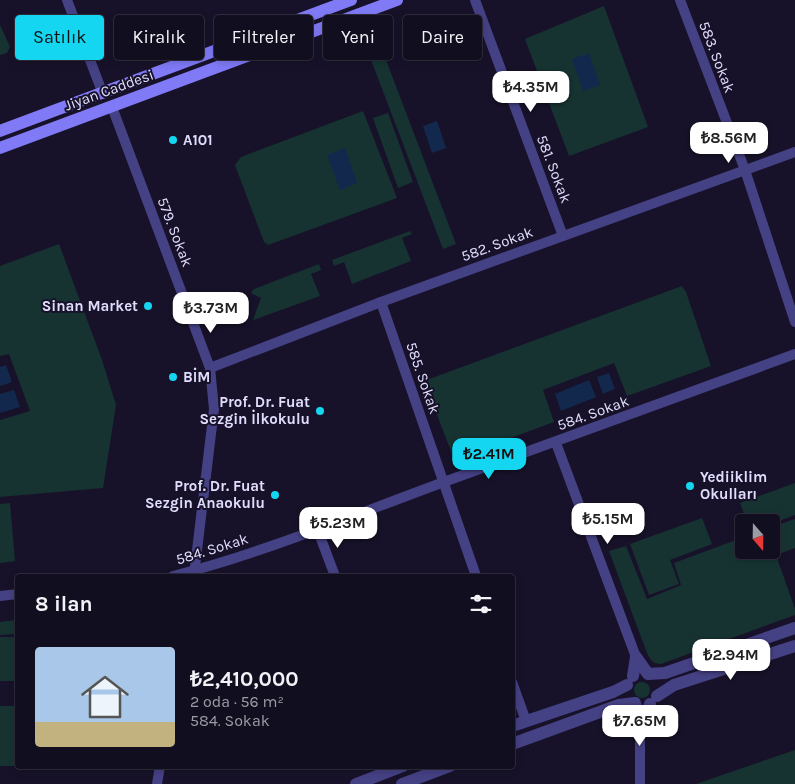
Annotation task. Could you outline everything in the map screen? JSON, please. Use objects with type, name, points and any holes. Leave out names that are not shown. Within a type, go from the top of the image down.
[{"type":"main road","name":"Jiyan Caddesi","points":[[0,131],[351,0]]},
{"type":"main road","name":"Jiyan Caddesi","points":[[0,148],[397,0]]},
{"type":"street","points":[[67,0],[103,94]]},
{"type":"street","name":"581. Sokak","points":[[475,0],[563,236]]},
{"type":"street","name":"583. Sokak","points":[[680,0],[744,170],[795,322]]},
{"type":"street","name":"579. Sokak","points":[[112,106],[210,368],[214,409],[195,573]]},
{"type":"street","name":"582. Sokak","points":[[210,368],[381,302],[795,152]]},
{"type":"street","name":"585. Sokak","points":[[381,302],[475,574]]},
{"type":"street","name":"584. Sokak","points":[[195,573],[318,531],[444,482],[556,443],[795,354]]},
{"type":"street","points":[[556,443],[636,657],[648,674],[657,681],[659,686],[640,733]]},
{"type":"street","points":[[318,531],[334,574]]},
{"type":"street","points":[[0,596],[15,594]]},
{"type":"street","points":[[515,725],[613,692],[643,673],[664,673],[795,628]]},
{"type":"street","points":[[515,743],[619,705],[634,703],[639,705],[653,700],[674,685],[795,646]]},
{"type":"street","points":[[636,657],[628,695],[634,703],[639,718],[640,784]]},
{"type":"street","points":[[515,690],[526,721]]},
{"type":"street","points":[[157,784],[160,769]]},
{"type":"street","points":[[356,784],[395,769]]},
{"type":"street","points":[[402,784],[414,782],[443,769]]},
{"type":"green space","points":[[604,6],[648,127],[569,156],[525,39]]},
{"type":"green space","points":[[0,25],[10,47],[7,53],[0,55]]},
{"type":"green space","points":[[371,60],[386,60],[456,244],[443,249]]},
{"type":"green space","points":[[363,111],[397,198],[268,245],[264,242],[235,165],[241,157]]},
{"type":"green space","points":[[388,113],[413,182],[398,188],[373,118]]},
{"type":"green space","points":[[410,231],[412,234],[402,238],[411,261],[352,284],[344,262],[334,266],[332,260]]},
{"type":"green space","points":[[59,244],[102,360],[116,405],[103,488],[0,497],[0,420],[30,411],[9,354],[0,356],[0,266]]},
{"type":"green space","points":[[319,264],[321,270],[311,274],[320,296],[253,320],[261,298],[251,293],[254,289]]},
{"type":"green space","points":[[682,286],[686,292],[711,366],[627,396],[614,363],[543,390],[554,422],[454,459],[424,381]]},
{"type":"green space","points":[[795,483],[795,515],[780,521],[780,514],[744,514],[740,503]]},
{"type":"green space","points":[[10,503],[15,561],[0,563],[0,504]]},
{"type":"green space","points":[[702,518],[712,544],[670,560],[679,584],[649,595],[630,544]]},
{"type":"green space","points":[[795,519],[795,548],[780,554],[780,524]]},
{"type":"green space","points":[[735,540],[735,559],[777,559],[795,609],[795,615],[661,664],[656,663],[652,661],[647,653],[609,551],[626,546],[647,599],[681,585],[674,563]]},
{"type":"green space","points":[[15,620],[15,634],[0,635],[0,622]]},
{"type":"green space","points":[[0,637],[15,637],[15,681],[0,681]]},
{"type":"green space","points":[[639,682],[645,682],[650,687],[648,696],[639,698],[634,693],[634,687]]},
{"type":"green space","points":[[0,706],[15,706],[15,766],[0,766]]},
{"type":"green space","points":[[795,750],[795,784],[696,784]]},
{"type":"water","points":[[589,53],[600,85],[583,91],[572,59]]},
{"type":"water","points":[[437,121],[446,148],[432,153],[423,126]]},
{"type":"water","points":[[345,148],[357,183],[340,190],[327,155]]},
{"type":"water","points":[[6,365],[12,382],[0,386],[0,367]]},
{"type":"water","points":[[609,373],[615,389],[603,394],[597,377]]},
{"type":"water","points":[[589,380],[596,397],[561,411],[555,394]]},
{"type":"water","points":[[14,390],[20,407],[0,413],[0,394]]},
{"type":"place","name":"A101","points":[[173,140]]},
{"type":"place","name":"Sinan Market","points":[[148,306]]},
{"type":"place","name":"BİM","points":[[173,377]]},
{"type":"place","name":"Prof. Dr. Fuat Sezgin İlkokulu","points":[[320,411]]},
{"type":"place","name":"Yediiklim Okulları","points":[[690,486]]},
{"type":"place","name":"Prof. Dr. Fuat Sezgin Anaokulu","points":[[275,495]]}]
